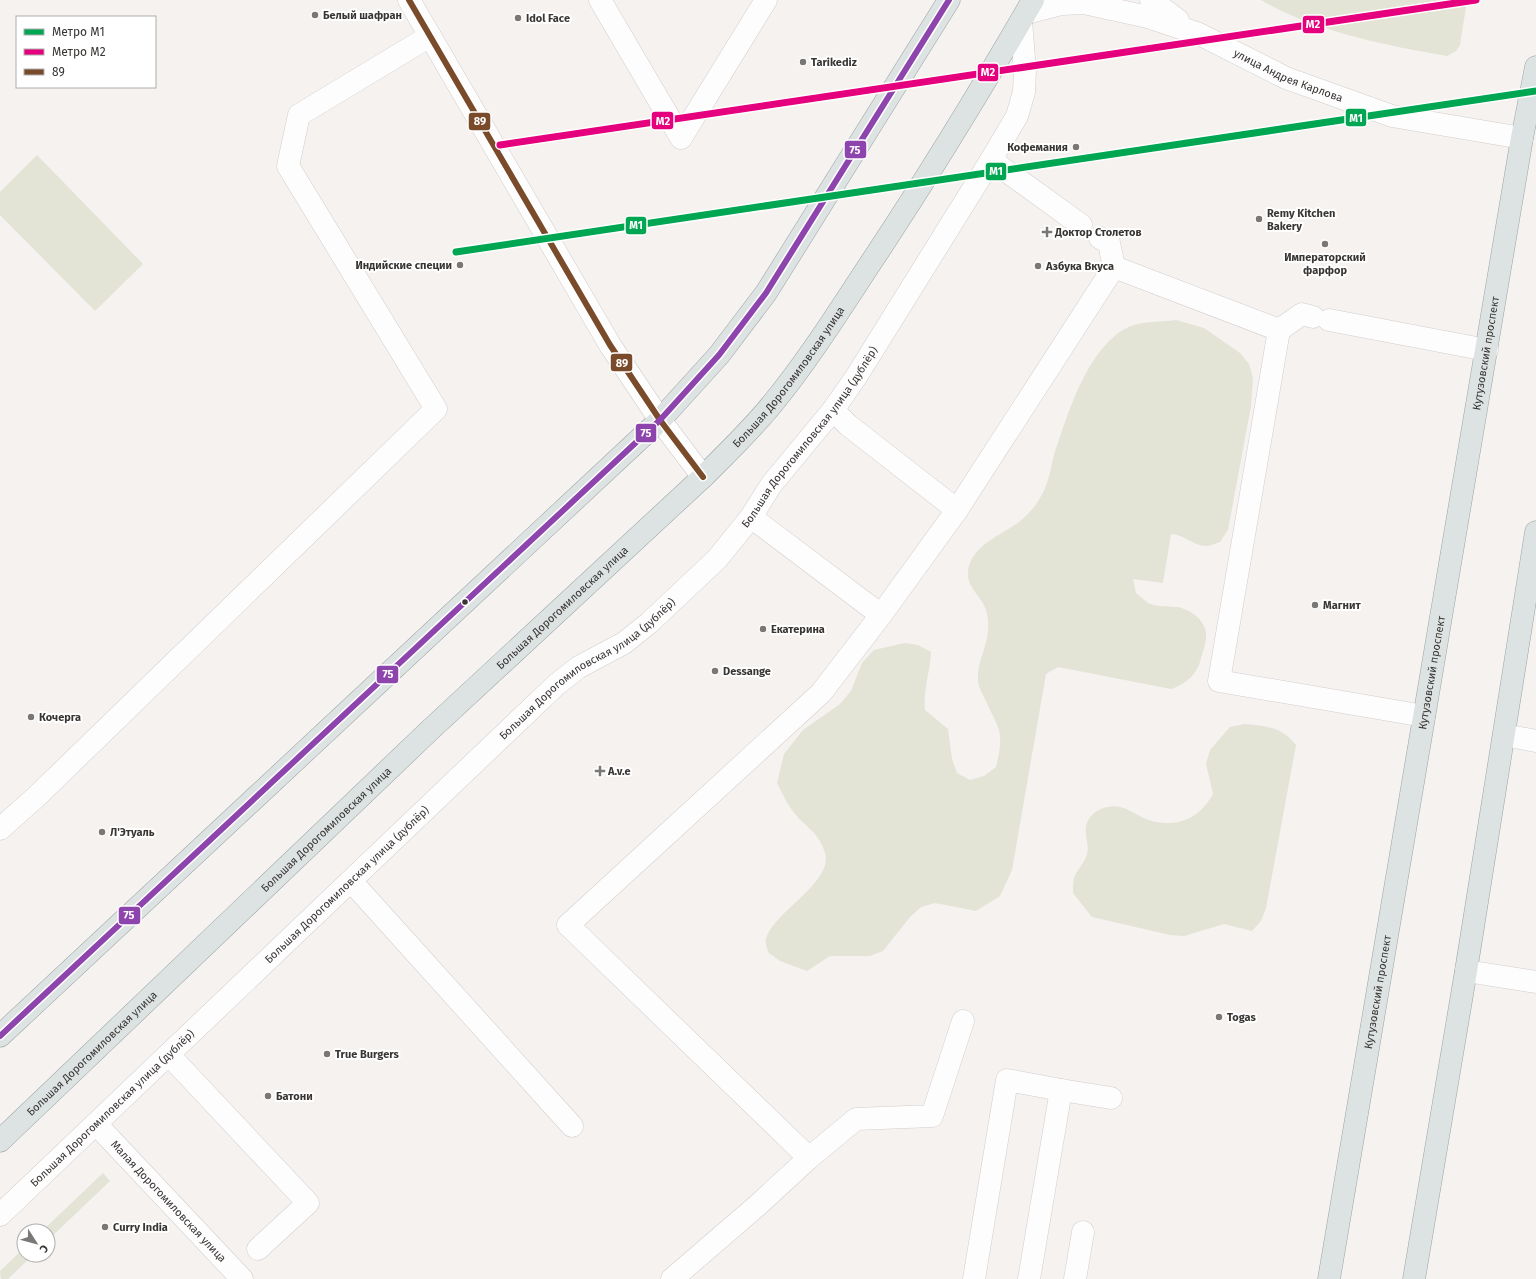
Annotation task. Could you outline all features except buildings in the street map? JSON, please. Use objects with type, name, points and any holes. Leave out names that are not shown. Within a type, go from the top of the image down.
[{"type":"main road","points":[[0,1036],[660,420],[719,355],[766,293],[949,0]]},
{"type":"main road","name":"Большая Дорогомиловская улица","points":[[0,1141],[430,730],[703,477],[773,403],[809,356],[915,196],[1027,11]]},
{"type":"main road","name":"Кутузовский проспект","points":[[1329,1279],[1522,138],[1536,67]]},
{"type":"main road","points":[[1414,1279],[1466,970],[1536,532]]},
{"type":"street","points":[[600,0],[681,138],[766,0]]},
{"type":"street","name":"улица Андрея Карлова","points":[[1151,0],[1199,34]]},
{"type":"street","points":[[415,2],[430,36],[610,345],[660,420],[703,477]]},
{"type":"street","name":"улица Андрея Карлова","points":[[1027,11],[1061,4],[1084,3],[1148,17],[1199,34],[1286,78],[1392,116],[1522,138]]},
{"type":"street","name":"Большая Дорогомиловская улица (дублёр)","points":[[0,1215],[556,685],[579,667],[624,643],[649,623],[717,559],[751,517],[771,485],[833,410],[884,333],[1017,116],[1024,92],[1027,11]]},
{"type":"street","points":[[0,829],[36,797],[436,409],[288,166],[300,115],[430,36]]},
{"type":"street","points":[[991,160],[1081,225]]},
{"type":"street","points":[[809,1158],[568,925],[821,693],[881,615],[957,510],[1114,266],[1109,243],[1100,238]]},
{"type":"street","points":[[1114,266],[1279,330]]},
{"type":"street","points":[[1424,716],[1219,681],[1279,330],[1302,314],[1321,319],[1487,350]]},
{"type":"street","points":[[833,410],[848,425],[957,510]]},
{"type":"street","points":[[751,517],[881,615]]},
{"type":"street","points":[[1504,735],[1536,740]]},
{"type":"street","points":[[351,881],[572,1126]]},
{"type":"street","points":[[1466,970],[1536,982]]},
{"type":"street","points":[[672,1279],[758,1205],[809,1158],[856,1119],[932,1116],[964,1021]]},
{"type":"street","points":[[169,1055],[308,1202],[258,1249]]},
{"type":"street","points":[[974,1279],[1007,1080],[1111,1098]]},
{"type":"street","points":[[1029,1279],[1061,1090]]},
{"type":"street","name":"Малая Дорогомиловская улица","points":[[96,1124],[242,1279]]},
{"type":"street","points":[[1075,1279],[1083,1232]]},
{"type":"shaded area","points":[[1261,0],[1467,0],[1460,45],[1456,51],[1447,56],[1376,42],[1328,29],[1305,21]]},
{"type":"shaded area","points":[[37,155],[143,264],[95,311],[0,215],[0,192]]},
{"type":"shaded area","points":[[1176,320],[1204,328],[1240,353],[1249,364],[1253,378],[1251,406],[1228,530],[1220,542],[1208,546],[1198,545],[1180,536],[1171,534],[1163,583],[1133,579],[1136,593],[1148,603],[1181,608],[1191,612],[1203,624],[1206,633],[1205,646],[1194,674],[1182,684],[1171,689],[1058,667],[1046,674],[1012,870],[1000,896],[976,911],[935,903],[921,907],[910,917],[883,951],[870,956],[830,956],[807,971],[780,961],[769,953],[766,939],[771,929],[779,919],[812,886],[820,875],[825,864],[825,853],[819,839],[792,810],[777,783],[784,754],[803,730],[840,704],[851,691],[862,663],[874,650],[905,643],[918,645],[931,652],[925,695],[925,710],[948,729],[952,759],[957,773],[970,780],[984,776],[996,767],[1000,749],[1000,733],[981,692],[978,682],[979,665],[988,633],[987,614],[986,609],[973,590],[969,580],[969,565],[973,556],[986,543],[1022,520],[1031,511],[1043,493],[1054,455],[1073,401],[1091,364],[1103,348],[1116,335],[1136,324]]},
{"type":"shaded area","points":[[1245,724],[1274,728],[1285,734],[1296,745],[1266,908],[1261,921],[1252,931],[1224,924],[1184,936],[1170,935],[1092,917],[1073,893],[1074,878],[1085,860],[1088,850],[1086,827],[1091,816],[1101,809],[1116,806],[1128,810],[1145,819],[1162,823],[1180,822],[1188,819],[1202,809],[1213,794],[1206,764],[1210,750],[1230,727]]},
{"type":"shaded area","points":[[103,1173],[110,1181],[56,1232],[56,1223],[50,1223]]},
{"type":"shaded area","points":[[16,1256],[16,1263],[25,1263],[8,1279],[1,1279],[0,1271]]},
{"type":"metro line","name":"M2","points":[[500,145],[1476,0]]},
{"type":"metro line","name":"M1","points":[[456,252],[1536,91]]},
{"type":"transit line","name":"89","points":[[409,0],[610,345],[660,420],[703,477]]},
{"type":"transit line","name":"75","points":[[0,1036],[660,420],[719,355],[766,293],[949,0]]},
{"type":"place","name":"Белый шафран","points":[[315,15]]},
{"type":"place","name":"Idol Face","points":[[518,18]]},
{"type":"place","name":"Tarikediz","points":[[803,62]]},
{"type":"place","name":"Кофемания","points":[[1076,147]]},
{"type":"place","name":"Remy Kitchen Bakery","points":[[1259,219]]},
{"type":"place","name":"Доктор Столетов","points":[[1047,232]]},
{"type":"place","name":"Императорский фарфор","points":[[1325,244]]},
{"type":"place","name":"Индийские специи","points":[[460,265]]},
{"type":"place","name":"Азбука Вкуса","points":[[1038,266]]},
{"type":"place","name":"Магнит","points":[[1315,605]]},
{"type":"place","name":"Екатерина","points":[[763,629]]},
{"type":"place","name":"Dessange","points":[[715,671]]},
{"type":"place","name":"Кочерга","points":[[31,717]]},
{"type":"place","name":"A.v.e","points":[[600,771]]},
{"type":"place","name":"Л'Этуаль","points":[[102,832]]},
{"type":"place","name":"Togas","points":[[1219,1017]]},
{"type":"place","name":"True Burgers","points":[[327,1054]]},
{"type":"place","name":"Батони","points":[[268,1096]]},
{"type":"place","name":"Curry India","points":[[105,1227]]}]
